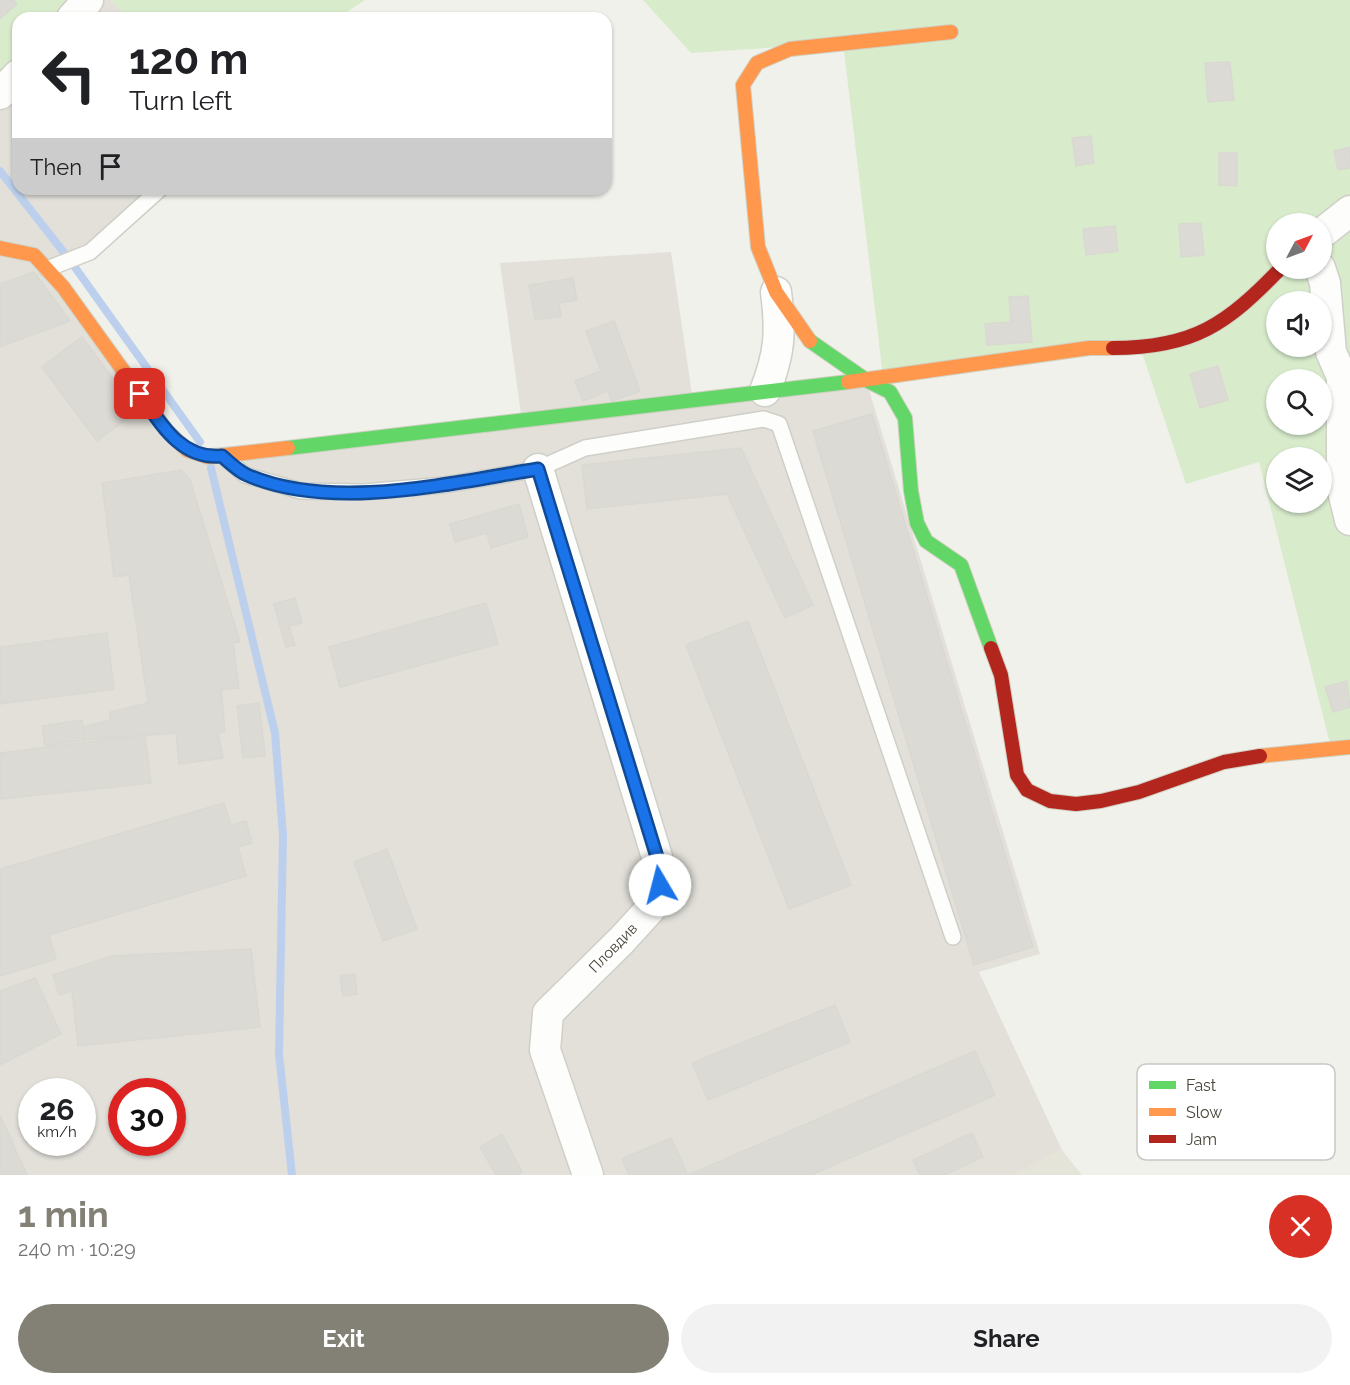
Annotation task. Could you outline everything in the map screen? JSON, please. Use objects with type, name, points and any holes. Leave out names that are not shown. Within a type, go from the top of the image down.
[{"type":"street","points":[[77,12],[88,0]]},
{"type":"street","points":[[951,32],[789,49],[757,63],[743,86],[758,247],[776,292],[792,318],[814,346],[866,380],[890,392],[905,418],[911,491],[917,523],[926,541],[961,565],[1001,675],[1017,775],[1027,790],[1050,801],[1076,804],[1139,792],[1224,762],[1265,754],[1350,747]]},
{"type":"street","points":[[0,94],[12,81]]},
{"type":"street","points":[[1332,225],[1350,211]]},
{"type":"street","points":[[0,248],[34,255],[63,287],[166,430],[187,450],[208,457],[866,380],[1089,348],[1131,348],[1186,339],[1217,326],[1256,295],[1271,279]]},
{"type":"street","points":[[1324,279],[1331,352],[1342,377],[1342,487],[1350,520]]},
{"type":"street","points":[[765,391],[777,361],[781,332],[776,292]]},
{"type":"street","name":"Пловдив","points":[[538,469],[657,857],[660,885],[652,907],[548,1013],[545,1050],[588,1175]]},
{"type":"lane","points":[[47,269],[90,252],[153,195]]},
{"type":"lane","points":[[222,456],[245,475],[301,491],[364,492],[444,485],[538,469],[585,448],[764,419],[779,424],[953,937]]},
{"type":"shaded area","points":[[88,0],[111,0],[122,12],[77,12]]},
{"type":"shaded area","points":[[12,81],[12,195],[153,195],[90,252],[48,269],[187,450],[522,421],[500,263],[671,252],[693,401],[866,380],[1040,954],[979,972],[1062,1150],[1013,1175],[0,1175],[0,94]]},
{"type":"shaded area","points":[[1062,1150],[1082,1175],[1013,1175]]},
{"type":"green space","points":[[0,0],[88,0],[77,12],[12,12],[12,81],[0,94]]},
{"type":"green space","points":[[111,0],[365,0],[347,12],[122,12]]},
{"type":"green space","points":[[643,0],[1350,0],[1350,746],[1331,748],[1272,513],[1332,513],[1332,447],[1266,447],[1266,490],[1259,462],[1186,484],[1140,347],[883,377],[843,43],[691,53]]},
{"type":"building","points":[[0,0],[14,0],[17,4],[0,19]]},
{"type":"building","points":[[1230,62],[1234,100],[1208,102],[1205,63]]},
{"type":"building","points":[[1091,136],[1094,163],[1076,166],[1072,138]]},
{"type":"building","points":[[1350,147],[1350,168],[1338,170],[1334,151]]},
{"type":"building","points":[[1219,153],[1237,153],[1237,186],[1219,185]]},
{"type":"building","points":[[1201,223],[1204,255],[1181,257],[1179,224]]},
{"type":"building","points":[[1115,226],[1118,251],[1086,255],[1083,229]]},
{"type":"building","points":[[34,272],[70,321],[0,347],[0,284]]},
{"type":"building","points":[[573,278],[577,300],[559,303],[561,316],[535,320],[529,285]]},
{"type":"building","points":[[1028,296],[1032,342],[987,345],[985,324],[1011,322],[1009,297]]},
{"type":"building","points":[[614,321],[640,391],[612,401],[608,391],[583,401],[575,381],[601,371],[586,331]]},
{"type":"building","points":[[82,337],[137,411],[97,441],[42,367]]},
{"type":"building","points":[[1218,366],[1228,400],[1200,408],[1190,374]]},
{"type":"building","points":[[1332,379],[1339,402],[1332,404]]},
{"type":"building","points":[[872,414],[1033,947],[974,965],[813,431]]},
{"type":"building","points":[[741,448],[813,605],[785,618],[727,494],[587,509],[582,465]]},
{"type":"building","points":[[181,470],[190,480],[240,642],[233,643],[239,688],[221,690],[225,731],[218,733],[223,758],[179,764],[176,733],[84,740],[82,727],[110,720],[110,712],[148,703],[129,575],[114,577],[102,483]]},
{"type":"building","points":[[519,504],[528,537],[491,548],[487,533],[455,542],[450,524]]},
{"type":"building","points":[[295,598],[302,623],[289,626],[295,645],[286,647],[274,604]]},
{"type":"building","points":[[486,603],[498,644],[340,687],[329,647]]},
{"type":"building","points":[[748,621],[851,885],[789,909],[686,645]]},
{"type":"building","points":[[107,633],[114,689],[0,704],[0,647]]},
{"type":"building","points":[[1347,681],[1350,707],[1333,712],[1325,687]]},
{"type":"building","points":[[259,703],[265,756],[243,758],[237,706]]},
{"type":"building","points":[[82,720],[84,740],[45,746],[42,726]]},
{"type":"building","points":[[145,735],[151,783],[0,799],[0,753]]},
{"type":"building","points":[[224,803],[231,825],[246,821],[252,843],[238,847],[246,876],[49,935],[56,959],[0,976],[0,869]]},
{"type":"building","points":[[387,849],[417,929],[383,941],[354,862]]},
{"type":"building","points":[[251,949],[260,1027],[78,1046],[72,991],[59,995],[53,975],[112,956]]},
{"type":"building","points":[[355,974],[357,994],[343,996],[340,976]]},
{"type":"building","points":[[35,978],[61,1034],[0,1065],[0,991]]},
{"type":"building","points":[[835,1005],[850,1042],[708,1100],[692,1063]]},
{"type":"building","points":[[975,1051],[995,1095],[811,1175],[688,1175]]},
{"type":"building","points":[[0,1115],[27,1175],[0,1175]]},
{"type":"building","points":[[972,1133],[983,1157],[944,1175],[920,1175],[913,1160]]},
{"type":"building","points":[[502,1134],[522,1172],[517,1175],[496,1175],[480,1147]]},
{"type":"building","points":[[671,1138],[688,1175],[629,1175],[622,1159]]},
{"type":"waterway","points":[[0,171],[12,186]]},
{"type":"waterway","points":[[19,195],[69,259],[200,442]]},
{"type":"waterway","points":[[211,468],[275,733],[283,835],[279,1054],[292,1175]]},
{"type":"traffic: fast","points":[[810,341],[866,380],[890,392],[905,418],[911,491],[917,523],[926,541],[961,565],[991,648]]},
{"type":"traffic: fast","points":[[288,448],[848,382]]},
{"type":"traffic: slow","points":[[810,341],[776,292],[758,247],[743,85],[757,63],[790,49],[951,32]]},
{"type":"traffic: slow","points":[[0,248],[34,255],[63,287],[166,430],[187,450],[208,457],[288,448]]},
{"type":"traffic: slow","points":[[848,382],[1089,348],[1113,348]]},
{"type":"traffic: slow","points":[[1260,756],[1350,747]]},
{"type":"traffic: jam","points":[[1113,348],[1166,343],[1207,329],[1243,304],[1271,279]]},
{"type":"traffic: jam","points":[[991,648],[1001,675],[1017,775],[1027,790],[1050,801],[1076,804],[1101,801],[1139,792],[1224,762],[1260,756]]},
{"type":"route","points":[[140,394],[166,430],[187,450],[208,457],[222,456],[245,475],[301,491],[364,492],[444,485],[538,469],[657,857],[660,885]]}]
